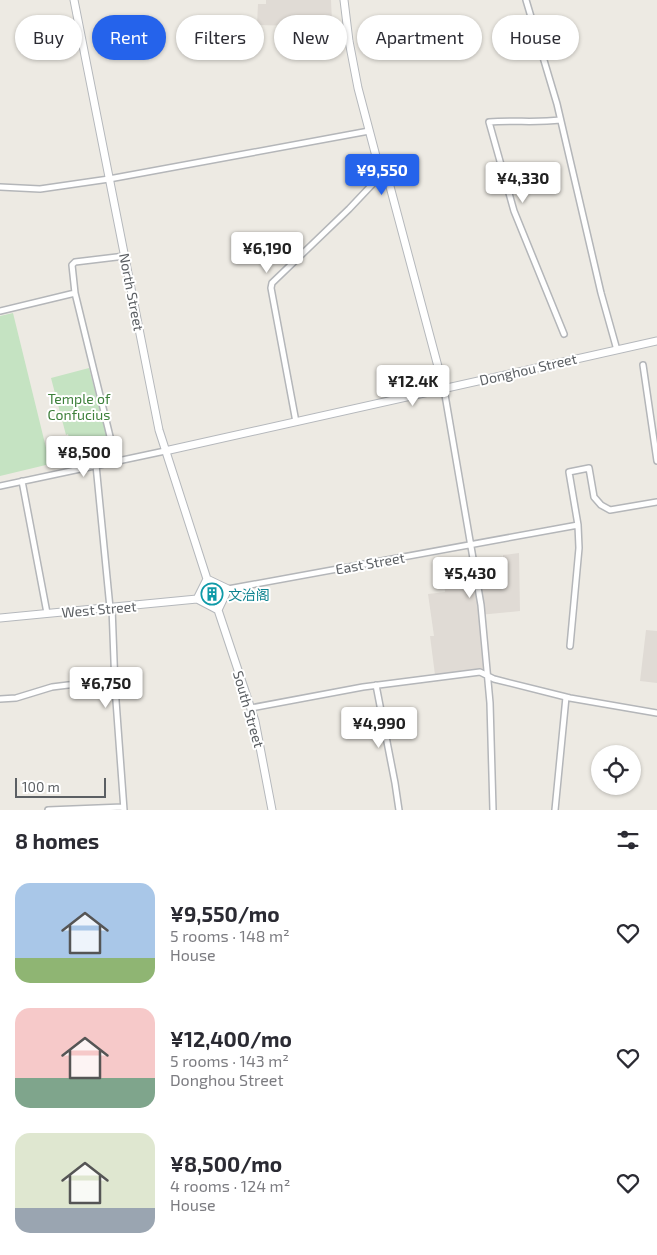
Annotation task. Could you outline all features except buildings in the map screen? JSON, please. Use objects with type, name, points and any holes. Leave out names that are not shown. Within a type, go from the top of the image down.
[{"type":"street","name":"North Street","points":[[74,0],[154,407],[165,451],[207,579]]},
{"type":"street","points":[[344,0],[352,58],[369,131],[377,160],[388,178],[444,389],[481,605],[489,676],[493,810]]},
{"type":"street","points":[[526,0],[560,120],[602,300],[617,350]]},
{"type":"street","points":[[560,120],[546,122],[489,122],[514,211],[564,334]]},
{"type":"street","points":[[0,187],[40,189],[109,179],[369,131]]},
{"type":"street","points":[[296,422],[271,288],[272,283],[349,209],[384,172]]},
{"type":"street","points":[[116,461],[72,274],[73,263],[125,256]]},
{"type":"street","points":[[0,311],[75,293]]},
{"type":"street","name":"Donghou Street","points":[[165,451],[657,341]]},
{"type":"street","points":[[643,365],[657,461]]},
{"type":"street","points":[[0,486],[165,451]]},
{"type":"street","points":[[48,810],[124,809],[111,608],[96,465]]},
{"type":"street","points":[[570,646],[579,548],[578,525],[569,472],[589,468],[594,496],[601,505],[610,510],[657,502]]},
{"type":"street","points":[[22,481],[47,613]]},
{"type":"street","name":"East Street","points":[[228,589],[578,525]]},
{"type":"street","points":[[207,579],[228,589],[218,610],[197,599],[207,579]]},
{"type":"street","name":"West Street","points":[[0,618],[197,599]]},
{"type":"street","name":"South Street","points":[[218,610],[251,708],[262,752],[272,810]]},
{"type":"street","points":[[251,708],[376,685],[480,672],[494,679],[566,697],[657,713]]},
{"type":"street","points":[[0,699],[16,698],[52,687],[68,685],[82,684],[115,687]]},
{"type":"street","points":[[376,685],[399,810]]},
{"type":"street","points":[[556,810],[566,697]]},
{"type":"shaded area","points":[[266,0],[331,0],[332,15],[274,15],[274,25],[264,25],[264,15],[257,15],[258,4],[266,4]]},
{"type":"shaded area","points":[[519,553],[520,611],[479,615],[486,669],[435,675],[430,636],[434,636],[428,594],[445,592],[444,580],[481,576],[480,565],[490,564],[490,560],[503,559],[503,555]]},
{"type":"shaded area","points":[[646,630],[657,631],[657,683],[640,681]]},
{"type":"green space","points":[[13,313],[50,464],[0,476],[0,316]]},
{"type":"green space","name":"Temple of Confucius","points":[[89,368],[112,456],[76,466],[51,378]]},
{"type":"place","name":"文治阁","points":[[212,594]]}]
